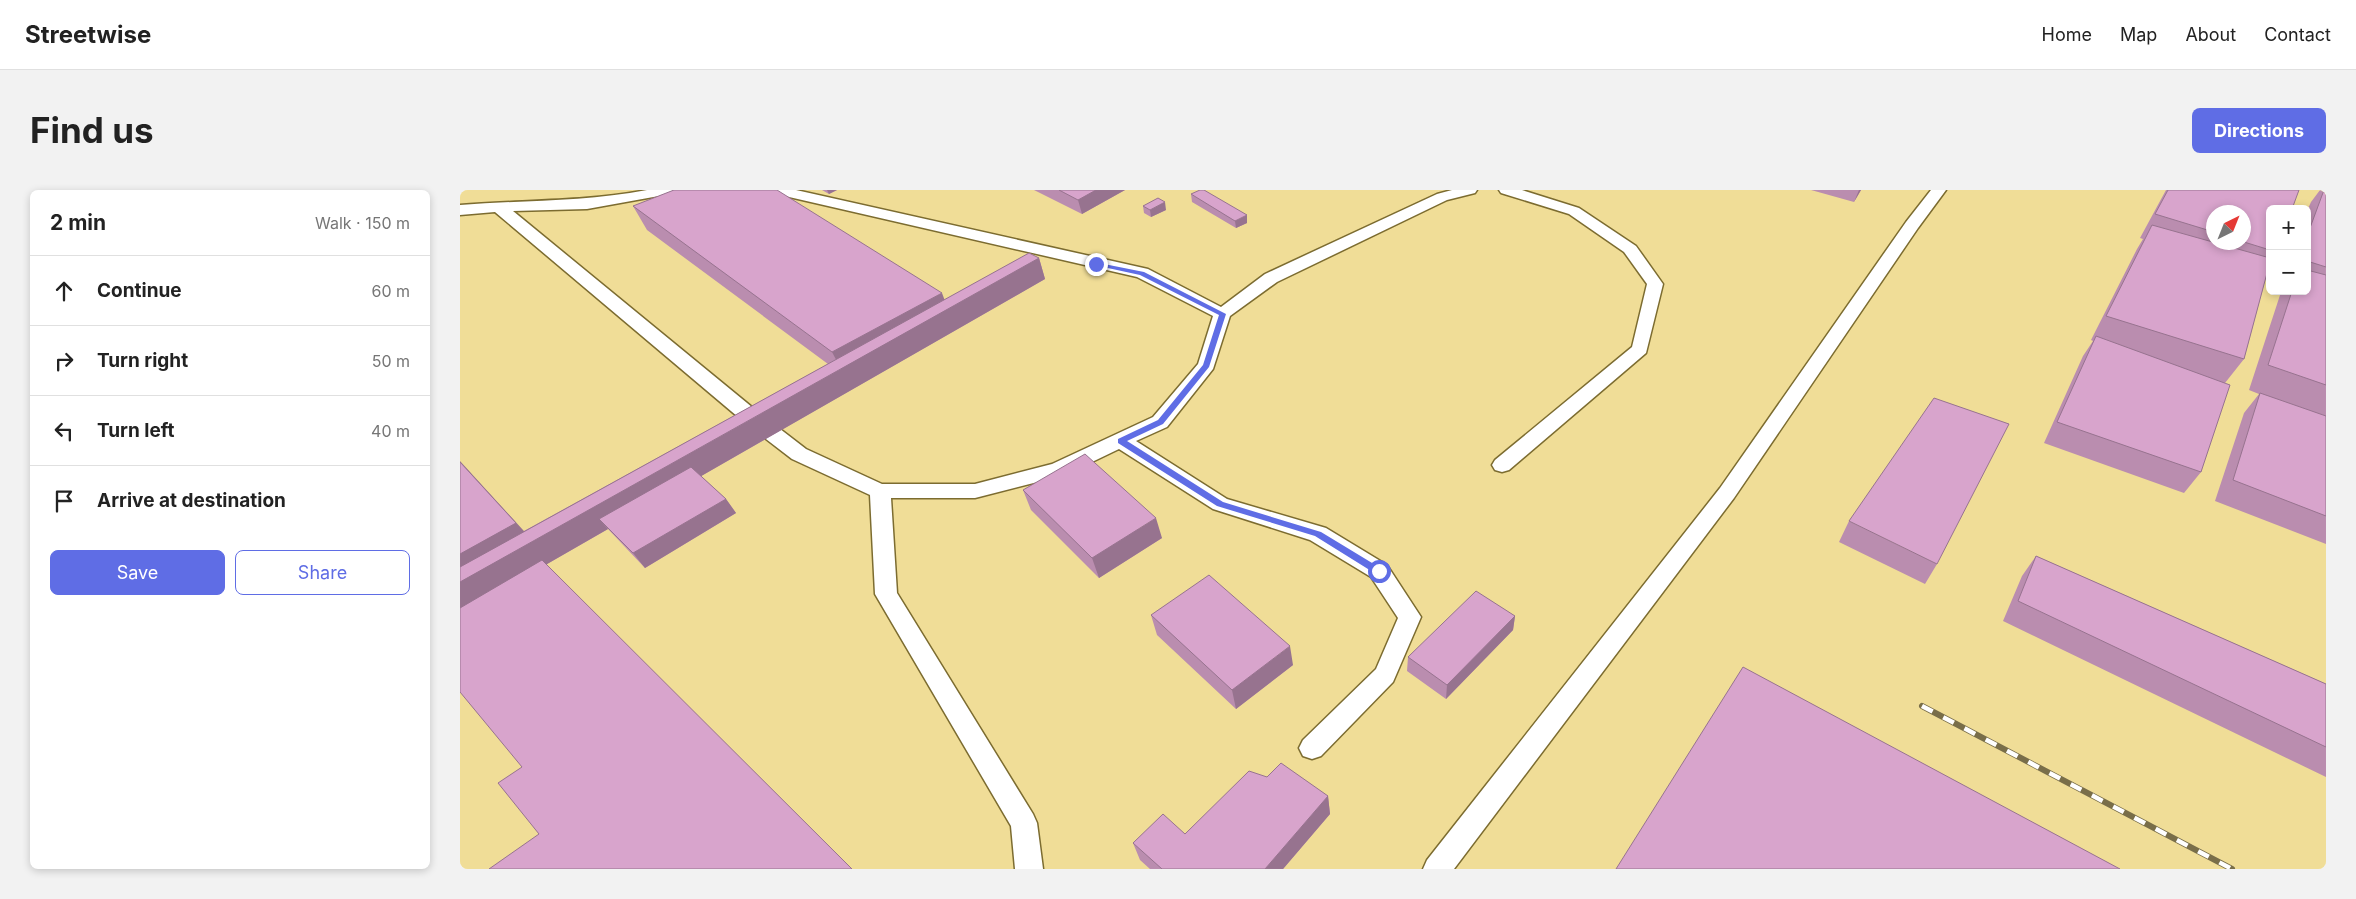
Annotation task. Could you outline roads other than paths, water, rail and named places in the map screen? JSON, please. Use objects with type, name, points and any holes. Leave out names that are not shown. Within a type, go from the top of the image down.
[{"type":"lane","points":[[460,210],[497,206],[576,205],[622,200],[670,190]]},
{"type":"lane","points":[[776,190],[1142,273],[1222,314]]},
{"type":"lane","points":[[497,206],[799,454],[880,491],[975,490],[1058,470],[1160,422],[1207,365],[1222,314],[1271,278],[1366,231],[1442,197],[1470,190]]},
{"type":"lane","points":[[1502,465],[1640,349],[1655,284],[1630,249],[1574,211],[1506,190]]},
{"type":"lane","points":[[1436,869],[1727,493],[1906,233],[1940,190]]},
{"type":"lane","points":[[1121,441],[1220,504],[1318,534],[1379,571],[1410,617],[1385,674],[1312,748]]},
{"type":"lane","points":[[880,491],[886,594],[1024,823],[1028,869]]},
{"type":"railway","points":[[1922,706],[2232,869]]}]
